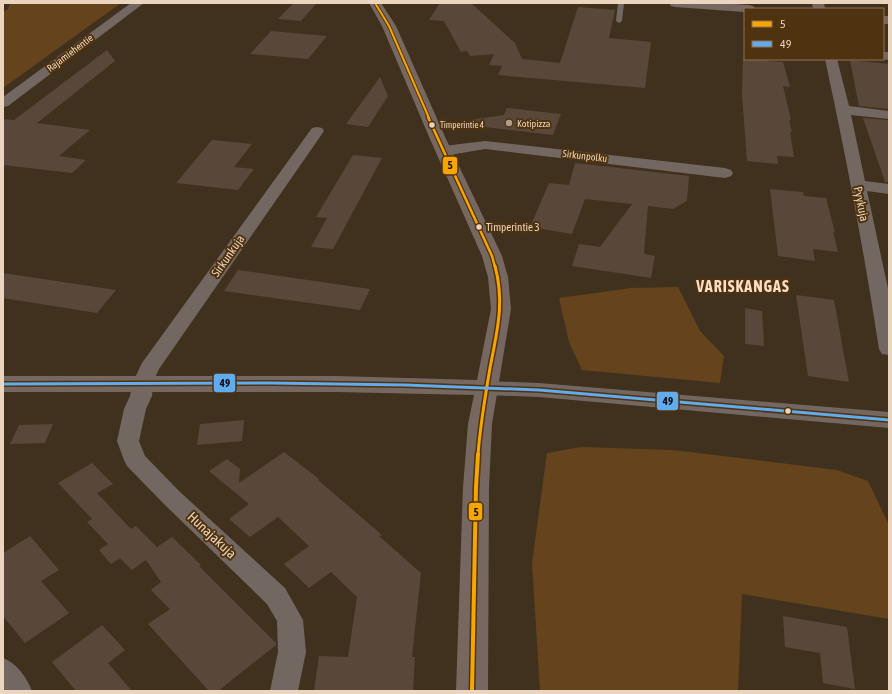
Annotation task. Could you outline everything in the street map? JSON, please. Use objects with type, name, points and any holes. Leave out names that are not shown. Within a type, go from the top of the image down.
[{"type":"street","name":"Rajamiehentie","points":[[3,103],[138,3]]},
{"type":"street","points":[[375,3],[388,26],[492,256],[498,277],[501,309],[480,424],[476,487],[472,691]]},
{"type":"street","points":[[675,3],[744,9]]},
{"type":"street","name":"Pyykuja","points":[[831,60],[843,110],[857,185],[884,284],[889,349]]},
{"type":"street","points":[[843,110],[889,115]]},
{"type":"street","name":"Sirkunkuja","points":[[143,382],[150,368],[317,131]]},
{"type":"street","name":"Sirkunpolku","points":[[444,151],[485,145],[726,173]]},
{"type":"street","points":[[857,185],[889,189]]},
{"type":"street","points":[[3,384],[143,382],[336,384],[539,390],[889,420]]},
{"type":"street","name":"Hunajakuja","points":[[143,382],[141,396],[128,441],[135,460],[171,497],[276,596],[290,620],[292,652],[284,691]]},
{"type":"street","points":[[3,672],[18,691]]},
{"type":"lane","points":[[619,21],[621,3]]},
{"type":"shaded area","points":[[10,3],[121,3],[3,88],[3,12],[8,9]]},
{"type":"shaded area","points":[[678,287],[700,331],[724,356],[720,383],[582,370],[569,342],[559,298],[631,288]]},
{"type":"shaded area","points":[[581,447],[673,450],[837,470],[868,481],[889,525],[889,619],[742,594],[738,691],[540,691],[532,563],[547,453]]},
{"type":"building","points":[[294,3],[317,3],[301,21],[278,19]]},
{"type":"building","points":[[440,3],[471,3],[515,43],[522,59],[560,63],[578,7],[615,10],[609,38],[651,42],[645,88],[498,75],[502,66],[489,65],[494,54],[470,56],[467,51],[461,52],[444,21],[429,20]]},
{"type":"building","points":[[271,31],[327,36],[308,59],[250,54]]},
{"type":"building","points":[[107,50],[115,61],[37,123],[90,130],[59,156],[86,160],[72,173],[3,165],[3,119],[14,120]]},
{"type":"building","points":[[743,59],[783,62],[790,87],[783,86],[791,120],[789,120],[792,132],[790,132],[794,157],[777,156],[778,164],[747,161],[742,95]]},
{"type":"building","points":[[850,60],[889,64],[889,109],[859,106]]},
{"type":"building","points":[[380,77],[388,96],[368,127],[346,124]]},
{"type":"building","points":[[507,108],[561,114],[553,135],[469,125],[469,120],[504,115]]},
{"type":"building","points":[[863,118],[889,120],[889,182],[885,182]]},
{"type":"building","points":[[212,140],[252,144],[234,167],[254,169],[238,190],[176,183]]},
{"type":"building","points":[[353,155],[382,158],[333,249],[311,247],[327,218],[316,217]]},
{"type":"building","points":[[575,163],[689,176],[687,201],[673,209],[648,206],[644,254],[655,256],[651,278],[572,266],[579,244],[600,247],[632,204],[585,199],[572,234],[530,227],[549,183],[569,185]]},
{"type":"building","points":[[770,189],[803,192],[804,196],[826,198],[838,252],[813,249],[815,261],[778,256]]},
{"type":"building","points":[[238,270],[370,289],[360,310],[224,291]]},
{"type":"building","points":[[3,273],[116,290],[97,313],[3,298]]},
{"type":"building","points":[[796,295],[834,300],[849,382],[808,376]]},
{"type":"building","points":[[745,308],[762,311],[764,346],[745,344]]},
{"type":"building","points":[[244,420],[242,441],[197,445],[200,424]]},
{"type":"building","points":[[53,424],[45,443],[10,444],[19,425]]},
{"type":"building","points":[[284,452],[319,479],[318,480],[382,535],[379,536],[421,573],[412,657],[415,657],[413,691],[314,691],[319,656],[348,657],[357,597],[331,572],[309,588],[284,564],[309,546],[278,517],[250,537],[229,519],[249,504],[209,471],[227,459],[240,469],[239,483]]},
{"type":"building","points":[[92,463],[113,484],[97,493],[131,529],[136,526],[157,547],[172,537],[276,643],[276,645],[218,691],[209,691],[148,624],[170,609],[151,590],[161,582],[146,560],[132,570],[120,558],[111,564],[99,550],[108,544],[87,522],[92,519],[58,483]]},
{"type":"building","points":[[30,536],[59,570],[41,581],[69,613],[25,643],[3,616],[3,553]]},
{"type":"building","points":[[783,616],[847,627],[855,689],[823,683],[820,653],[785,647]]},
{"type":"building","points":[[102,625],[125,650],[108,663],[132,691],[76,691],[52,662]]},
{"type":"transit line","name":"5","points":[[375,3],[389,26],[438,139],[492,256],[498,277],[501,309],[480,424],[476,487],[472,691]]},
{"type":"transit line","name":"49","points":[[3,384],[271,383],[472,387],[539,390],[889,420]]},
{"type":"place","name":"Kotipizza","points":[[509,123]]},
{"type":"place","name":"Timperintie 4","points":[[432,125]]},
{"type":"place","name":"Timperintie 3","points":[[479,227]]},
{"type":"district","name":"VARISKANGAS","points":[[743,286]]}]
